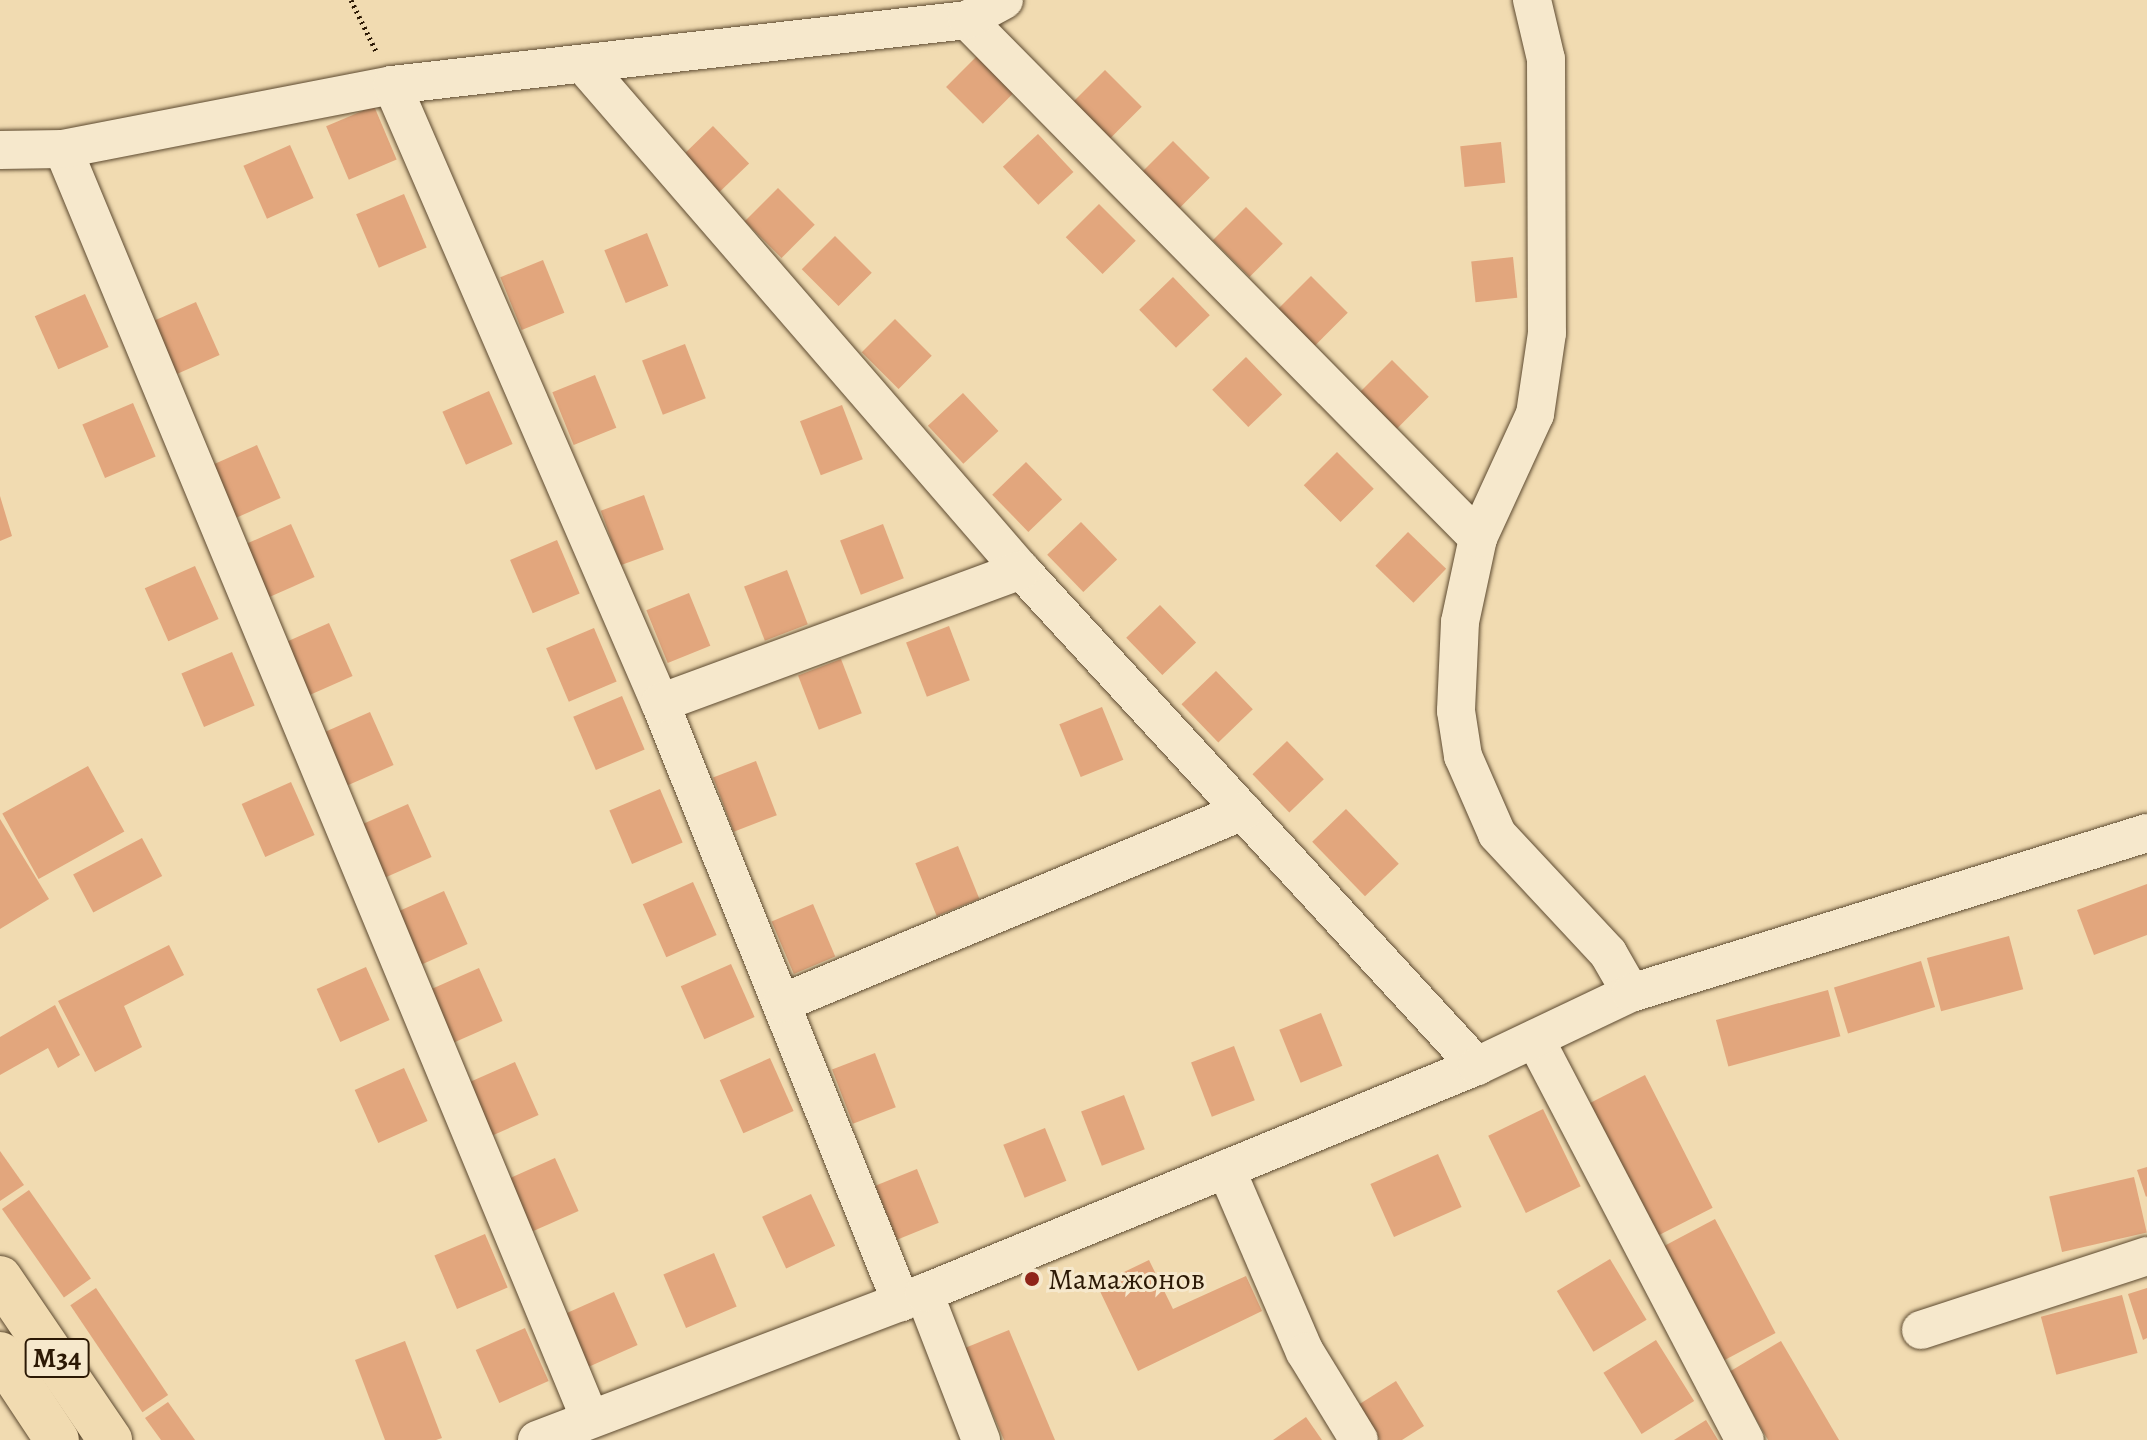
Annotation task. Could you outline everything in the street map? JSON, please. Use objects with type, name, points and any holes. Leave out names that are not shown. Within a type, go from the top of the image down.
[{"type":"main road","name":"M34","points":[[0,1278],[110,1440]]},
{"type":"main road","name":"M34","points":[[3,1363],[57,1440]]},
{"type":"street","points":[[0,150],[63,149],[392,85],[967,20],[1004,0]]},
{"type":"street","points":[[1532,0],[1546,59],[1547,333],[1535,414],[1478,538],[1460,622],[1456,711],[1463,756],[1497,834],[1608,953],[1631,993]]},
{"type":"street","points":[[967,20],[1478,538]]},
{"type":"street","points":[[583,64],[1021,570],[1477,1066]]},
{"type":"street","points":[[392,85],[660,703],[782,1003],[913,1298],[981,1440]]},
{"type":"street","points":[[63,149],[606,1424]]},
{"type":"street","points":[[660,703],[1021,570]]},
{"type":"street","points":[[782,1003],[1243,811]]},
{"type":"street","points":[[537,1440],[606,1424],[1477,1066],[1631,993],[2147,833]]},
{"type":"street","points":[[1535,1039],[1745,1440]]},
{"type":"street","points":[[1226,1169],[1305,1352],[1359,1440]]},
{"type":"street","points":[[1921,1330],[2147,1256]]},
{"type":"path","points":[[351,0],[392,85]]},
{"type":"building","points":[[980,53],[1017,90],[983,124],[946,87]]},
{"type":"building","points":[[1105,70],[1142,107],[1109,140],[1072,103]]},
{"type":"building","points":[[374,106],[397,159],[349,180],[326,126]]},
{"type":"building","points":[[713,126],[749,163],[715,196],[679,159]]},
{"type":"building","points":[[1038,134],[1073,172],[1038,205],[1003,167]]},
{"type":"building","points":[[1173,141],[1210,178],[1177,211],[1140,174]]},
{"type":"building","points":[[1501,142],[1505,183],[1465,187],[1460,146]]},
{"type":"building","points":[[290,145],[314,198],[267,219],[243,166]]},
{"type":"building","points":[[778,188],[815,225],[782,258],[745,221]]},
{"type":"building","points":[[404,194],[427,247],[379,268],[356,214]]},
{"type":"building","points":[[1099,204],[1136,241],[1103,274],[1066,237]]},
{"type":"building","points":[[1246,207],[1283,244],[1250,277],[1213,240]]},
{"type":"building","points":[[647,233],[668,286],[626,303],[604,250]]},
{"type":"building","points":[[835,236],[872,273],[839,306],[802,269]]},
{"type":"building","points":[[1513,257],[1517,298],[1476,302],[1471,261]]},
{"type":"building","points":[[543,260],[564,313],[522,330],[500,277]]},
{"type":"building","points":[[1311,276],[1348,313],[1315,346],[1278,309]]},
{"type":"building","points":[[1173,277],[1210,315],[1176,348],[1139,310]]},
{"type":"building","points":[[85,294],[109,347],[58,369],[35,316]]},
{"type":"building","points":[[196,302],[220,355],[170,377],[147,324]]},
{"type":"building","points":[[895,319],[932,356],[899,389],[862,352]]},
{"type":"building","points":[[685,344],[706,398],[663,415],[642,360]]},
{"type":"building","points":[[1246,357],[1282,394],[1248,427],[1212,390]]},
{"type":"building","points":[[1392,360],[1429,397],[1396,430],[1359,393]]},
{"type":"building","points":[[595,375],[616,428],[574,445],[552,392]]},
{"type":"building","points":[[489,391],[513,444],[466,465],[442,412]]},
{"type":"building","points":[[963,393],[998,431],[963,464],[928,426]]},
{"type":"building","points":[[133,403],[156,456],[105,478],[82,424]]},
{"type":"building","points":[[842,405],[863,459],[821,475],[800,421]]},
{"type":"building","points":[[257,445],[281,498],[231,520],[208,467]]},
{"type":"building","points":[[1337,452],[1374,489],[1341,522],[1304,485]]},
{"type":"building","points":[[1026,462],[1062,499],[1028,532],[992,495]]},
{"type":"building","points":[[644,495],[664,550],[621,565],[601,511]]},
{"type":"building","points":[[0,496],[12,536],[0,541]]},
{"type":"building","points":[[1081,522],[1117,559],[1083,592],[1047,555]]},
{"type":"building","points":[[291,524],[315,577],[264,599],[241,546]]},
{"type":"building","points":[[883,524],[904,578],[861,595],[840,540]]},
{"type":"building","points":[[1408,532],[1446,569],[1413,603],[1375,566]]},
{"type":"building","points":[[557,540],[580,593],[533,613],[510,560]]},
{"type":"building","points":[[195,566],[219,619],[168,641],[145,588]]},
{"type":"building","points":[[787,570],[808,624],[765,641],[744,586]]},
{"type":"building","points":[[689,593],[710,646],[668,663],[646,610]]},
{"type":"building","points":[[1160,605],[1196,642],[1162,675],[1126,638]]},
{"type":"building","points":[[329,623],[353,676],[302,698],[279,645]]},
{"type":"building","points":[[949,626],[970,680],[927,697],[906,642]]},
{"type":"building","points":[[594,628],[617,681],[569,702],[546,648]]},
{"type":"building","points":[[232,652],[255,705],[204,727],[181,673]]},
{"type":"building","points":[[841,659],[862,713],[819,730],[798,675]]},
{"type":"building","points":[[1216,671],[1253,709],[1218,742],[1181,704]]},
{"type":"building","points":[[622,696],[645,749],[596,770],[573,717]]},
{"type":"building","points":[[1102,707],[1123,760],[1081,777],[1059,724]]},
{"type":"building","points":[[370,712],[394,765],[343,787],[320,734]]},
{"type":"building","points":[[1287,741],[1324,779],[1289,812],[1252,774]]},
{"type":"building","points":[[756,761],[777,815],[734,832],[713,777]]},
{"type":"building","points":[[88,766],[124,832],[39,879],[2,814]]},
{"type":"building","points":[[291,782],[315,835],[265,857],[242,804]]},
{"type":"building","points":[[660,789],[683,842],[632,864],[609,810]]},
{"type":"building","points":[[408,804],[432,857],[381,879],[358,826]]},
{"type":"building","points":[[1346,809],[1399,864],[1365,896],[1312,842]]},
{"type":"building","points":[[0,819],[49,899],[0,929]]},
{"type":"building","points":[[142,838],[162,876],[93,913],[73,875]]},
{"type":"building","points":[[958,846],[979,899],[937,916],[915,863]]},
{"type":"building","points":[[693,882],[717,935],[666,957],[643,904]]},
{"type":"building","points":[[2147,884],[2147,935],[2094,955],[2077,910]]},
{"type":"building","points":[[444,891],[468,944],[418,966],[395,913]]},
{"type":"building","points":[[813,904],[835,956],[794,974],[772,922]]},
{"type":"building","points":[[2009,936],[2023,989],[1941,1011],[1927,958]]},
{"type":"building","points":[[169,945],[184,975],[124,1006],[142,1047],[95,1072],[58,1001]]},
{"type":"building","points":[[1921,961],[1935,1007],[1848,1034],[1834,988]]},
{"type":"building","points":[[731,964],[755,1017],[704,1039],[681,986]]},
{"type":"building","points":[[366,967],[390,1020],[340,1042],[317,989]]},
{"type":"building","points":[[479,968],[503,1021],[452,1043],[429,990]]},
{"type":"building","points":[[1828,990],[1840,1036],[1728,1066],[1716,1020]]},
{"type":"building","points":[[55,1005],[80,1055],[58,1068],[48,1048],[0,1075],[0,1037]]},
{"type":"building","points":[[1321,1013],[1342,1066],[1301,1083],[1279,1030]]},
{"type":"building","points":[[1234,1046],[1255,1100],[1212,1117],[1191,1062]]},
{"type":"building","points":[[875,1053],[896,1107],[853,1124],[832,1069]]},
{"type":"building","points":[[770,1058],[794,1111],[743,1133],[720,1080]]},
{"type":"building","points":[[515,1062],[539,1115],[488,1137],[465,1084]]},
{"type":"building","points":[[404,1068],[428,1121],[378,1143],[355,1090]]},
{"type":"building","points":[[1645,1075],[1713,1208],[1655,1237],[1587,1105]]},
{"type":"building","points":[[1124,1095],[1145,1149],[1102,1166],[1081,1111]]},
{"type":"building","points":[[1543,1109],[1581,1186],[1526,1213],[1488,1136]]},
{"type":"building","points":[[1045,1128],[1066,1181],[1025,1198],[1003,1145]]},
{"type":"building","points":[[0,1151],[24,1185],[0,1201]]},
{"type":"building","points":[[1438,1154],[1462,1207],[1394,1237],[1370,1184]]},
{"type":"building","points":[[555,1158],[579,1211],[528,1233],[505,1180]]},
{"type":"building","points":[[2147,1167],[2147,1196],[2146,1197],[2137,1170]]},
{"type":"building","points":[[917,1169],[939,1223],[897,1240],[875,1186]]},
{"type":"building","points":[[2134,1177],[2147,1233],[2062,1252],[2049,1197]]},
{"type":"building","points":[[29,1190],[91,1278],[64,1297],[2,1209]]},
{"type":"building","points":[[811,1194],[835,1246],[786,1268],[762,1217]]},
{"type":"building","points":[[1715,1219],[1776,1333],[1719,1363],[1658,1249]]},
{"type":"building","points":[[485,1234],[508,1287],[457,1309],[434,1255]]},
{"type":"building","points":[[714,1253],[737,1306],[686,1328],[663,1274]]},
{"type":"building","points":[[1610,1259],[1647,1320],[1593,1352],[1557,1291]]},
{"type":"building","points":[[1149,1260],[1173,1309],[1246,1276],[1262,1311],[1138,1371],[1097,1285]]},
{"type":"building","points":[[96,1288],[168,1395],[142,1412],[70,1305]]},
{"type":"building","points":[[2147,1288],[2147,1338],[2143,1340],[2128,1294]]},
{"type":"building","points":[[614,1292],[638,1345],[588,1367],[565,1314]]},
{"type":"building","points":[[2122,1295],[2138,1353],[2056,1375],[2041,1317]]},
{"type":"building","points":[[525,1328],[549,1381],[499,1403],[476,1350]]},
{"type":"building","points":[[1009,1330],[1055,1440],[1004,1440],[965,1348]]},
{"type":"building","points":[[1656,1340],[1694,1401],[1642,1434],[1603,1373]]},
{"type":"building","points":[[405,1341],[442,1438],[385,1440],[355,1360]]},
{"type":"building","points":[[1781,1341],[1839,1440],[1768,1440],[1729,1372]]},
{"type":"building","points":[[1396,1381],[1424,1426],[1402,1440],[1380,1440],[1358,1405]]},
{"type":"building","points":[[168,1402],[195,1440],[161,1440],[145,1418]]},
{"type":"building","points":[[1306,1417],[1322,1440],[1273,1440]]},
{"type":"building","points":[[1706,1420],[1718,1440],[1674,1440]]},
{"type":"place","name":"Мамажонов","points":[[1032,1279]]}]
